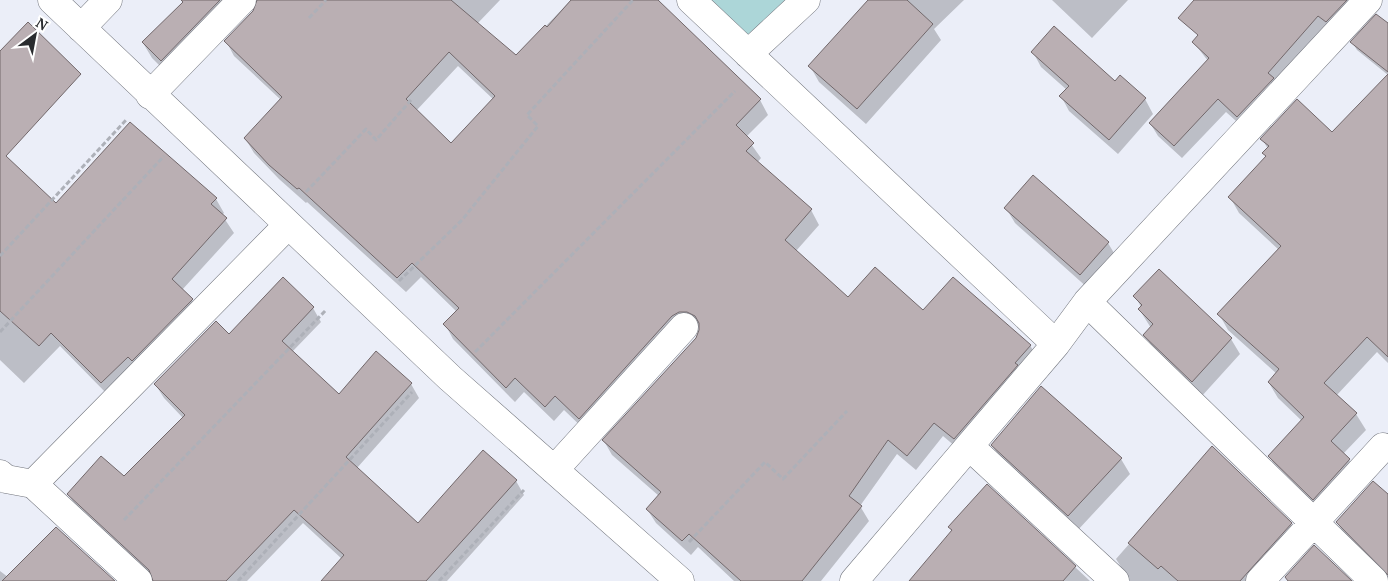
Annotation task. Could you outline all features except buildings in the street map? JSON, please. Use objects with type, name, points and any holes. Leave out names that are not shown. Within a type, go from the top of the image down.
[{"type":"street","points":[[52,0],[443,372],[672,574]]},
{"type":"street","points":[[80,28],[108,0]]},
{"type":"street","points":[[150,95],[242,0]]},
{"type":"street","points":[[691,0],[1056,344]]},
{"type":"street","points":[[754,60],[806,0]]},
{"type":"street","points":[[854,581],[1056,344],[1087,302],[1368,0]]},
{"type":"street","points":[[33,484],[284,221]]},
{"type":"street","points":[[1087,302],[1374,581]]},
{"type":"street","points":[[551,467],[684,327]]},
{"type":"street","points":[[969,446],[1115,581]]},
{"type":"street","points":[[1260,581],[1383,447]]},
{"type":"street","points":[[2,480],[33,484],[138,581]]},
{"type":"path","points":[[309,18],[326,0]]},
{"type":"path","points":[[373,306],[462,220],[538,126],[527,114],[633,0]]},
{"type":"path","points":[[238,581],[754,60]]},
{"type":"path","points":[[0,256],[150,95]]},
{"type":"path","points":[[284,221],[366,129],[376,140],[411,100]]},
{"type":"path","points":[[0,332],[188,130]]},
{"type":"path","points":[[100,546],[351,284]]},
{"type":"path","points":[[672,574],[765,462],[783,480],[847,411]]},
{"type":"path","points":[[439,581],[551,467]]},
{"type":"waterway","points":[[746,0],[750,3],[754,0]]}]
